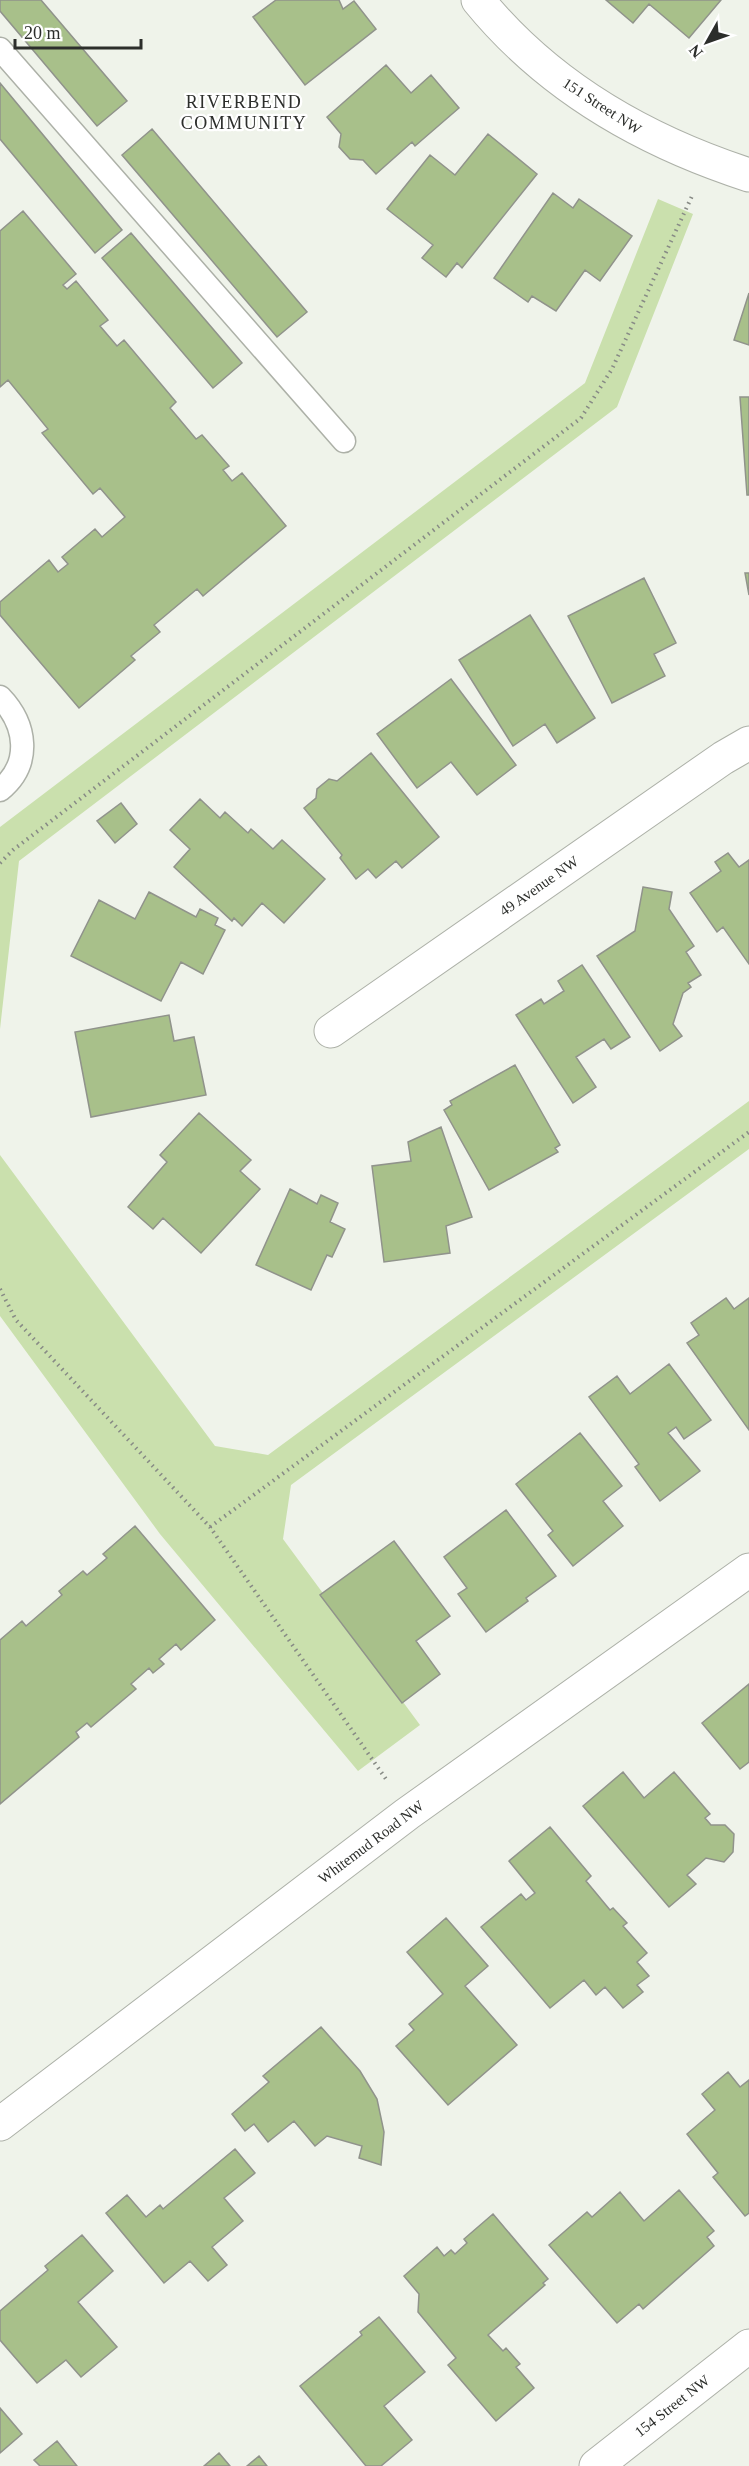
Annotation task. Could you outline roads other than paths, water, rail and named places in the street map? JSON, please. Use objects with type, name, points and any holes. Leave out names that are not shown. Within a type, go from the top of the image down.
[{"type":"street","name":"151 Street NW","points":[[478,0],[525,50],[568,86],[612,115],[658,141],[749,175]]},
{"type":"street","name":"49 Avenue NW","points":[[331,1031],[723,758],[749,743]]},
{"type":"street","name":"Whitemud Road NW","points":[[0,2124],[406,1814],[749,1570]]},
{"type":"street","name":"154 Street NW","points":[[596,2466],[749,2346]]},
{"type":"lane","points":[[0,49],[344,441]]},
{"type":"lane","points":[[0,698],[13,711],[21,728],[24,747],[19,766],[10,782],[0,789]]},
{"type":"district","name":"RIVERBEND COMMUNITY","points":[[244,112]]}]
